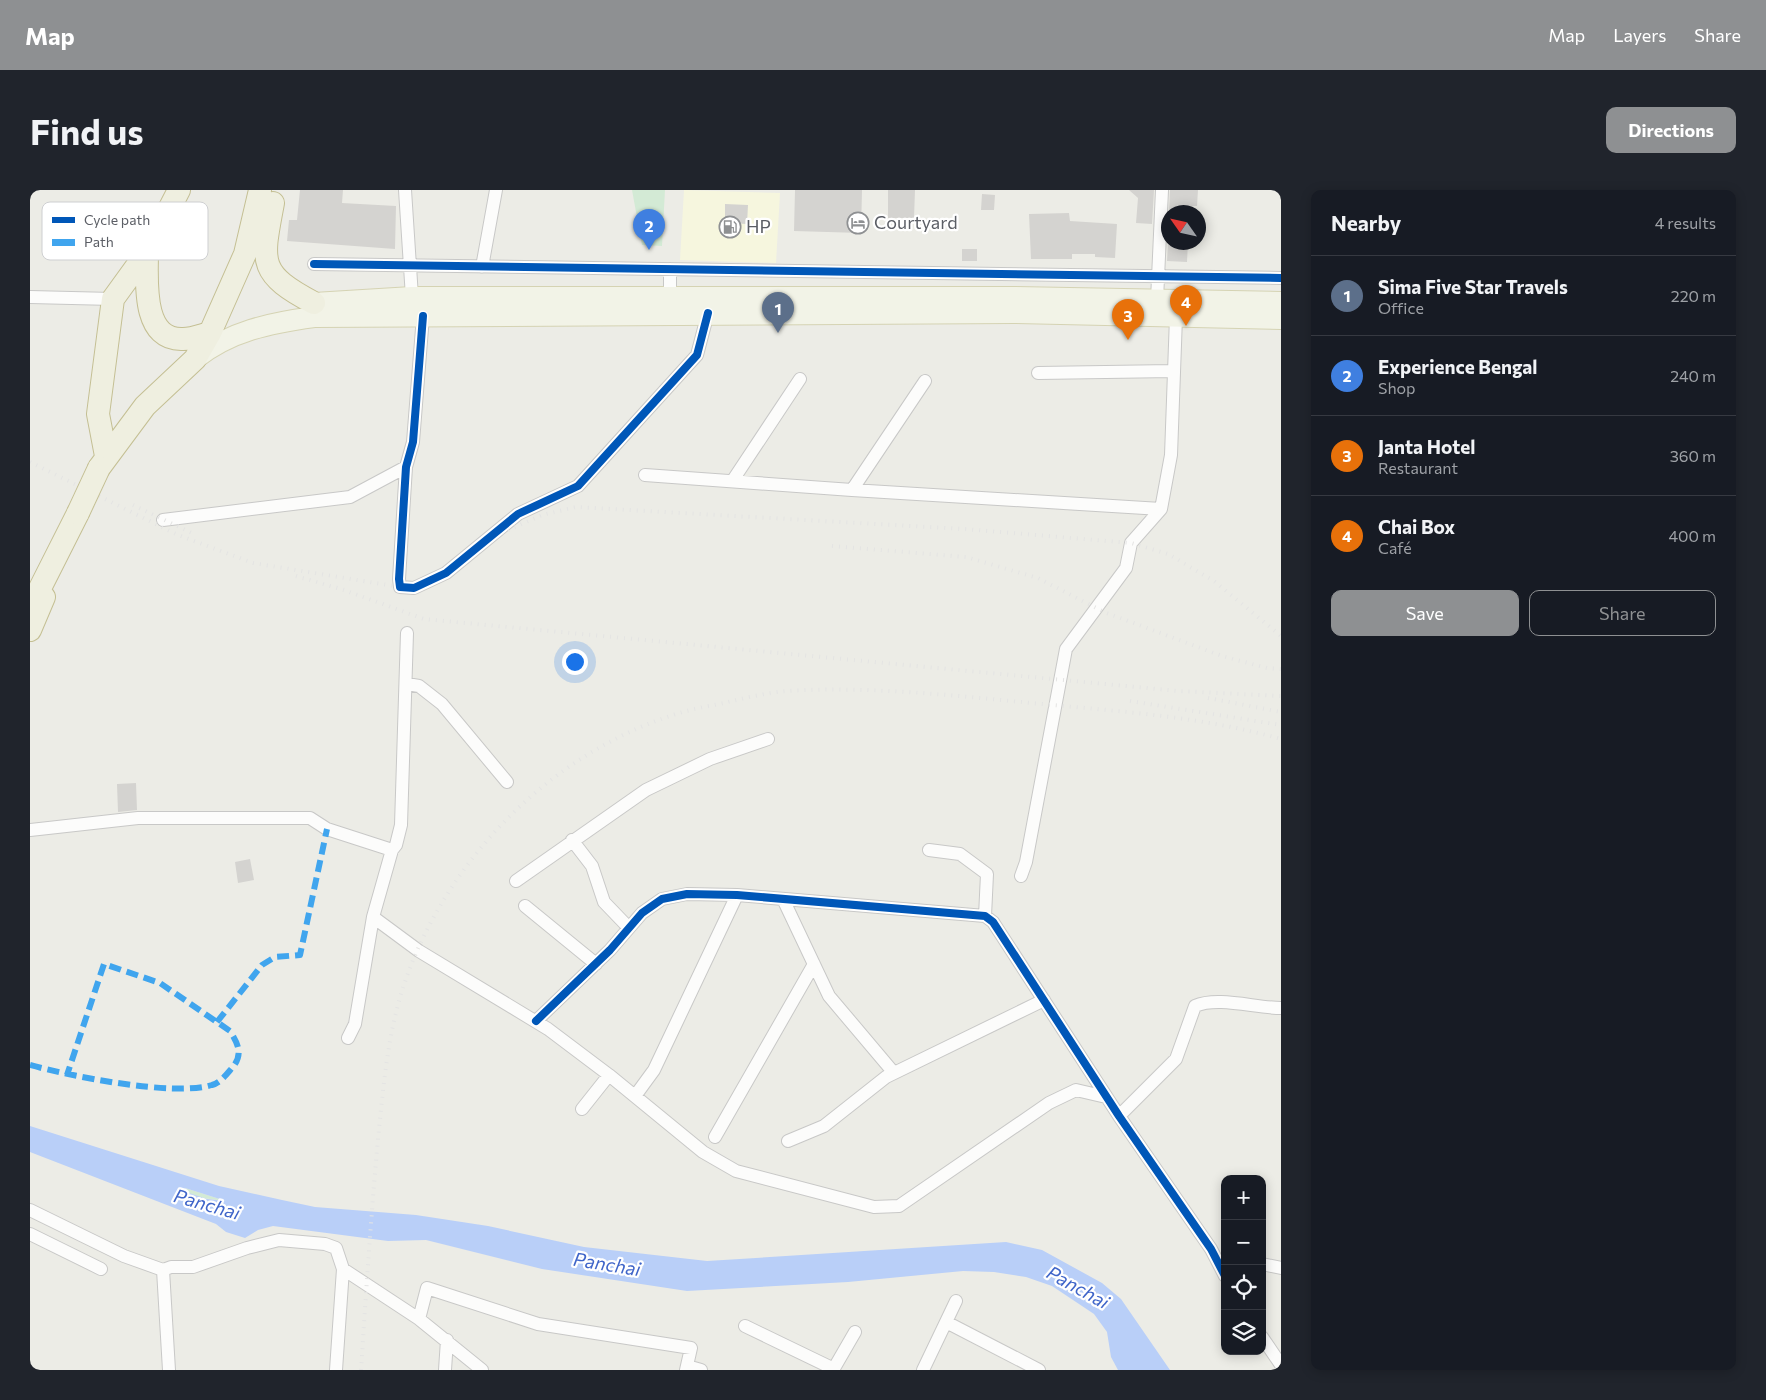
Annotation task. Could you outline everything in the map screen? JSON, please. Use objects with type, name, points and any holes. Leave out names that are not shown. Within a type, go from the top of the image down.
[{"type":"highway","points":[[173,202],[179,190]]},
{"type":"highway","points":[[30,608],[103,462],[130,423],[164,386],[195,359],[214,327],[245,254],[260,190]]},
{"type":"highway","points":[[275,190],[267,237],[266,260],[272,275],[288,289],[314,303]]},
{"type":"highway","points":[[103,462],[98,414],[112,299],[141,260]]},
{"type":"highway","points":[[147,260],[148,300],[156,326],[169,337],[183,339],[214,327]]},
{"type":"highway","points":[[30,630],[61,546]]},
{"type":"main road","points":[[195,359],[238,332],[284,321],[314,317],[423,316],[670,305],[1014,297],[1163,311],[1281,319]]},
{"type":"main road","points":[[314,303],[412,298],[670,305],[708,313],[1013,313],[1163,311],[1281,302]]},
{"type":"street","points":[[405,190],[412,298]]},
{"type":"street","points":[[482,267],[496,190]]},
{"type":"street","points":[[1021,876],[1026,862],[1066,648],[1126,568],[1131,543],[1161,508],[1171,455],[1172,371],[1158,276],[1162,190]]},
{"type":"street","points":[[314,264],[1281,278]]},
{"type":"street","points":[[670,270],[670,305]]},
{"type":"street","points":[[30,297],[112,299]]},
{"type":"street","points":[[423,316],[413,442],[406,467],[399,579],[400,587],[414,588],[446,573],[518,514],[578,486],[697,355],[708,313]]},
{"type":"street","points":[[1038,372],[1172,371]]},
{"type":"street","points":[[733,480],[800,378]]},
{"type":"street","points":[[852,490],[926,380]]},
{"type":"street","points":[[163,520],[350,497],[406,467]]},
{"type":"street","points":[[645,475],[852,490],[1161,508]]},
{"type":"street","points":[[348,1038],[355,1024],[373,917],[392,850],[396,845],[401,826],[407,684],[407,632]]},
{"type":"street","points":[[407,684],[419,686],[442,704],[508,782]]},
{"type":"street","points":[[516,881],[646,790],[710,759],[768,739]]},
{"type":"street","points":[[30,830],[138,818],[310,818],[327,829],[392,850]]},
{"type":"street","points":[[572,840],[592,866],[604,902],[629,928]]},
{"type":"street","points":[[929,850],[960,854],[987,874],[985,916]]},
{"type":"street","points":[[536,1021],[596,964],[642,913],[662,899],[687,894],[737,895],[985,916],[993,922],[1106,1097],[1211,1249],[1221,1268]]},
{"type":"street","points":[[635,1096],[654,1070],[737,895]]},
{"type":"street","points":[[783,899],[829,996],[894,1073]]},
{"type":"street","points":[[525,906],[596,964]]},
{"type":"street","points":[[373,917],[419,951],[536,1021],[609,1075],[703,1152],[736,1171],[874,1207],[899,1206],[1050,1103],[1076,1090],[1106,1097]]},
{"type":"street","points":[[715,1137],[814,964]]},
{"type":"street","points":[[788,1141],[824,1126],[894,1073],[1044,1000]]},
{"type":"street","points":[[1119,1116],[1176,1059],[1196,1006],[1208,1001],[1260,1008],[1281,1008]]},
{"type":"street","points":[[582,1109],[609,1075]]},
{"type":"street","points":[[30,1210],[124,1256],[163,1270],[171,1267],[193,1267],[248,1248],[279,1240],[325,1244],[336,1248],[343,1269],[336,1370]]},
{"type":"street","points":[[30,1234],[101,1269]]},
{"type":"street","points":[[1211,1249],[1221,1252]]},
{"type":"street","points":[[1266,1265],[1281,1268]]},
{"type":"street","points":[[343,1269],[419,1319],[482,1370]]},
{"type":"street","points":[[163,1270],[169,1370]]},
{"type":"street","points":[[419,1319],[427,1288],[538,1324],[691,1348],[687,1368],[701,1370]]},
{"type":"street","points":[[923,1370],[948,1323],[956,1301]]},
{"type":"street","points":[[948,1323],[1039,1370]]},
{"type":"street","points":[[745,1326],[833,1370],[855,1332]]},
{"type":"street","points":[[445,1370],[447,1340]]},
{"type":"street","points":[[1266,1343],[1281,1365]]},
{"type":"shaded area","points":[[632,190],[665,190],[662,246],[642,245]]},
{"type":"shaded area","name":"HP","points":[[684,190],[780,193],[776,263],[680,260]]},
{"type":"shaded area","points":[[185,1188],[226,1201],[202,1198],[186,1192]]},
{"type":"water","name":"Panchai","points":[[30,1126],[219,1186],[315,1207],[416,1215],[488,1226],[584,1247],[707,1261],[1006,1242],[1042,1250],[1102,1283],[1121,1299],[1170,1370],[1118,1370],[1111,1357],[1107,1332],[1094,1314],[1052,1286],[1026,1277],[994,1272],[963,1271],[848,1282],[687,1291],[542,1269],[426,1240],[388,1241],[273,1226],[258,1230],[245,1238],[226,1232],[216,1224],[30,1152]],"holes":[[[185,1188],[226,1201],[207,1199],[186,1192]]]},
{"type":"building","points":[[300,190],[343,190],[342,203],[396,206],[395,249],[287,241],[289,220],[297,220]]},
{"type":"building","points":[[795,190],[862,190],[861,233],[794,231]]},
{"type":"building","points":[[888,190],[915,190],[914,218],[888,218]]},
{"type":"building","points":[[1129,190],[1154,190],[1152,224],[1136,223],[1138,198]]},
{"type":"building","points":[[1170,190],[1198,190],[1197,205],[1169,205]]},
{"type":"building","points":[[982,194],[995,195],[994,210],[981,210]]},
{"type":"building","points":[[725,204],[748,205],[747,224],[725,223]]},
{"type":"building","points":[[1069,213],[1070,221],[1117,224],[1115,258],[1095,257],[1095,254],[1072,254],[1072,259],[1031,259],[1029,214]]},
{"type":"building","points":[[962,249],[977,249],[977,261],[962,261]]},
{"type":"building","points":[[1168,250],[1188,250],[1187,262],[1167,261]]},
{"type":"building","points":[[136,783],[137,810],[118,812],[117,784]]},
{"type":"building","points":[[250,859],[254,880],[238,883],[235,862]]},
{"type":"railway","points":[[30,462],[178,535],[253,563],[400,587],[424,584],[502,533],[542,515],[576,507],[964,529],[1131,543],[1168,554],[1214,581],[1281,636]]},
{"type":"railway","points":[[133,505],[196,535]]},
{"type":"railway","points":[[832,546],[966,557],[1038,578],[1104,612],[1222,656],[1267,668],[1281,669]]},
{"type":"railway","points":[[296,576],[344,590],[424,619],[1178,691],[1281,696]]},
{"type":"railway","points":[[361,1370],[373,1197],[382,1102],[389,1048],[401,994],[419,946],[443,900],[473,858],[508,818],[546,784],[589,754],[635,730],[688,711],[771,693],[817,690],[909,692],[1126,712],[1220,725],[1281,739]]},
{"type":"railway","points":[[1208,698],[1281,712]]},
{"type":"railway","points":[[1130,701],[1281,725]]},
{"type":"marked path","points":[[217,1022],[262,965],[275,957],[300,955],[327,829]]},
{"type":"marked path","points":[[30,1065],[48,1070],[70,1074],[122,1084],[148,1087],[195,1088],[212,1085],[220,1081],[238,1059],[239,1054],[236,1041],[230,1031],[160,983],[104,964],[67,1075]]},
{"type":"cycle path","points":[[314,264],[1281,278]]},
{"type":"cycle path","points":[[423,316],[413,442],[406,467],[399,579],[400,587],[414,588],[446,573],[518,514],[578,486],[697,355],[708,313]]},
{"type":"cycle path","points":[[536,1021],[610,950],[642,913],[662,899],[687,894],[737,895],[985,916],[993,922],[1119,1116],[1211,1249],[1221,1268]]},
{"type":"place","name":"Courtyard","points":[[858,223]]},
{"type":"place","name":"HP","points":[[730,227]]},
{"type":"place","name":"Experience Bengal","points":[[649,250]]},
{"type":"place","name":"Chai Box","points":[[1186,326]]},
{"type":"place","name":"Sima Five Star Travels","points":[[778,333]]},
{"type":"place","name":"Janta Hotel","points":[[1128,340]]}]
